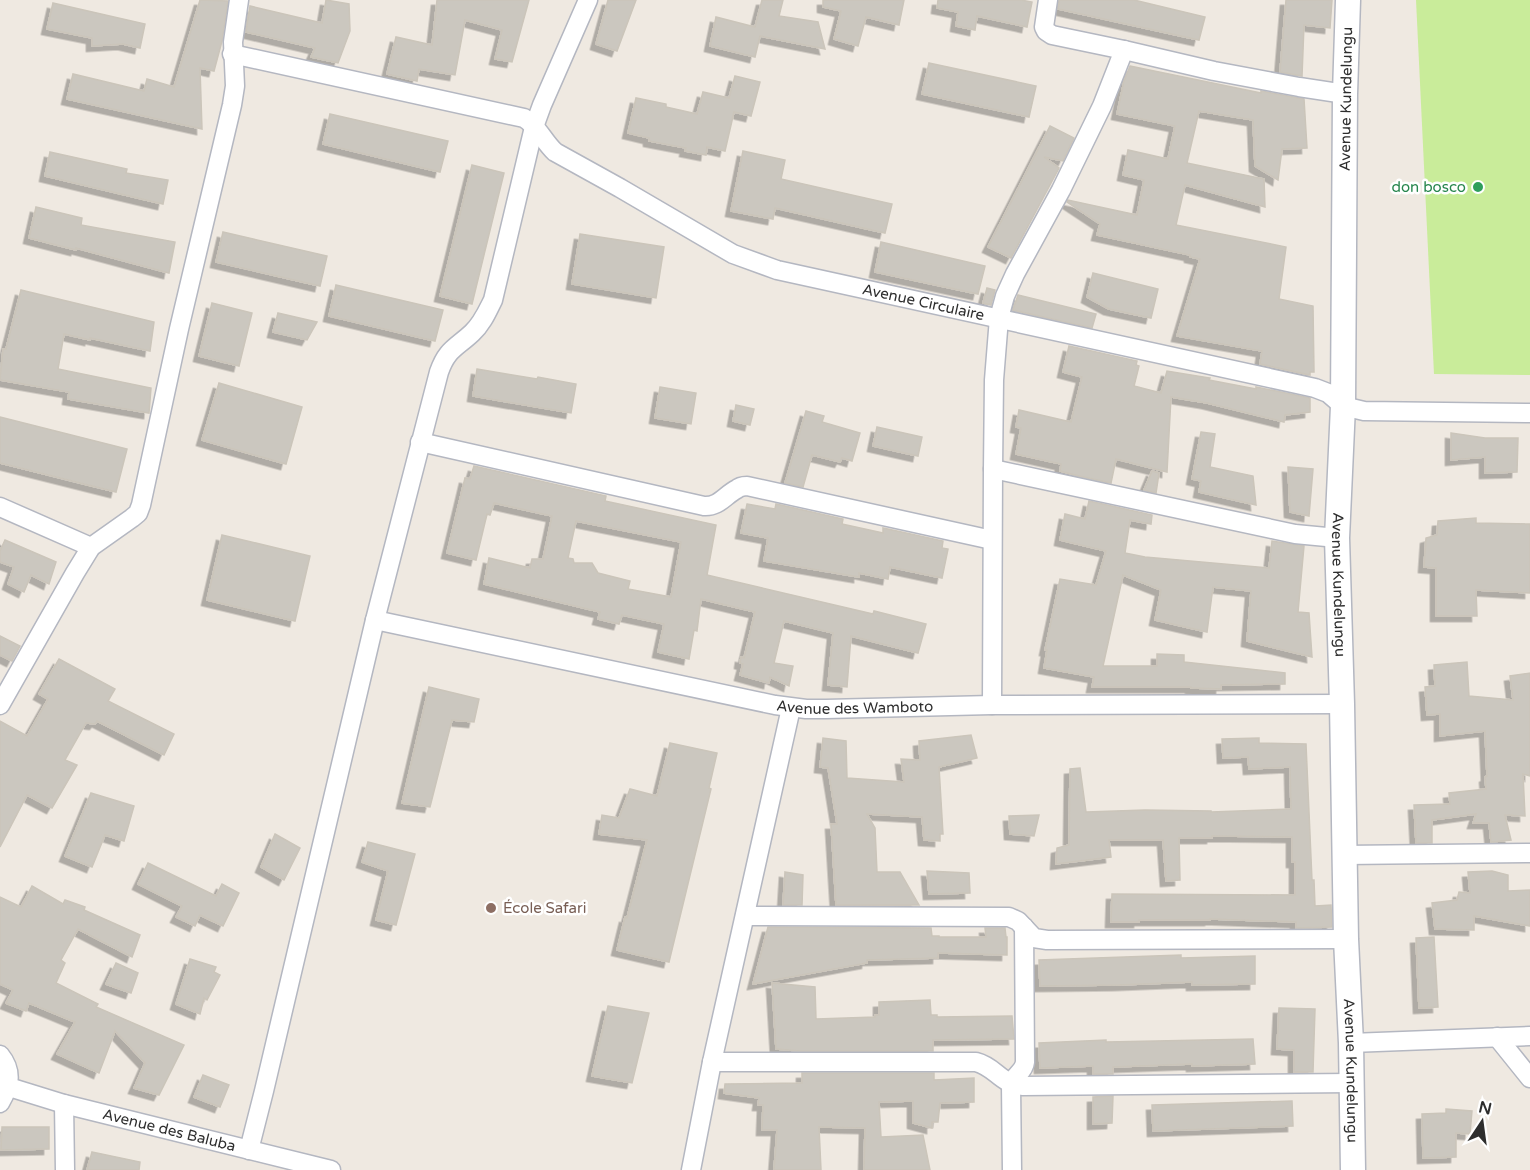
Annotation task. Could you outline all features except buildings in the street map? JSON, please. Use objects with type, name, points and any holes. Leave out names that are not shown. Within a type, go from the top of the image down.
[{"type":"street","points":[[0,705],[91,547],[138,513],[141,505],[179,329],[232,105],[235,86],[232,54],[239,0]]},
{"type":"street","points":[[249,1150],[375,620],[443,361],[448,353],[472,333],[493,300],[534,127],[588,0]]},
{"type":"street","points":[[1048,0],[1044,27],[1048,33],[1063,38],[1214,71],[1345,94]]},
{"type":"street","name":"Avenue Kundelungu","points":[[1348,0],[1345,94],[1343,406],[1337,538],[1353,1170]]},
{"type":"street","points":[[992,705],[994,380],[999,318],[1005,296],[1102,106],[1124,50]]},
{"type":"street","points":[[232,54],[518,116],[529,121],[534,127]]},
{"type":"street","name":"Avenue Circulaire","points":[[534,127],[555,152],[733,254],[777,270],[1315,388],[1328,393],[1343,406]]},
{"type":"street","points":[[1343,406],[1376,412],[1530,413]]},
{"type":"street","points":[[420,442],[704,506],[715,505],[738,488],[747,486],[992,540]]},
{"type":"street","points":[[993,469],[1295,534],[1337,538]]},
{"type":"street","points":[[0,507],[91,547]]},
{"type":"street","name":"Avenue des Wamboto","points":[[375,620],[791,708],[826,710],[992,705],[1342,704]]},
{"type":"street","points":[[691,1170],[712,1062],[791,708]]},
{"type":"street","points":[[1344,855],[1530,853]]},
{"type":"street","points":[[745,916],[1009,917],[1016,919],[1034,938],[1047,940],[1346,939]]},
{"type":"street","points":[[1012,1170],[1011,1085],[1024,1068],[1025,1062],[1024,927]]},
{"type":"street","points":[[1351,1043],[1530,1036]]},
{"type":"street","points":[[1497,1037],[1530,1078]]},
{"type":"street","name":"Avenue des Baluba","points":[[0,1055],[10,1078],[4,1095],[64,1104],[331,1170]]},
{"type":"street","points":[[712,1062],[976,1062],[987,1066],[1011,1085],[1023,1086],[1351,1083]]},
{"type":"street","points":[[64,1104],[65,1170]]},
{"type":"green space","name":"don bosco","points":[[1416,0],[1530,0],[1530,375],[1434,374]]},
{"type":"place","name":"don bosco","points":[[1478,187]]},
{"type":"place","name":"École Safari","points":[[491,908]]}]
